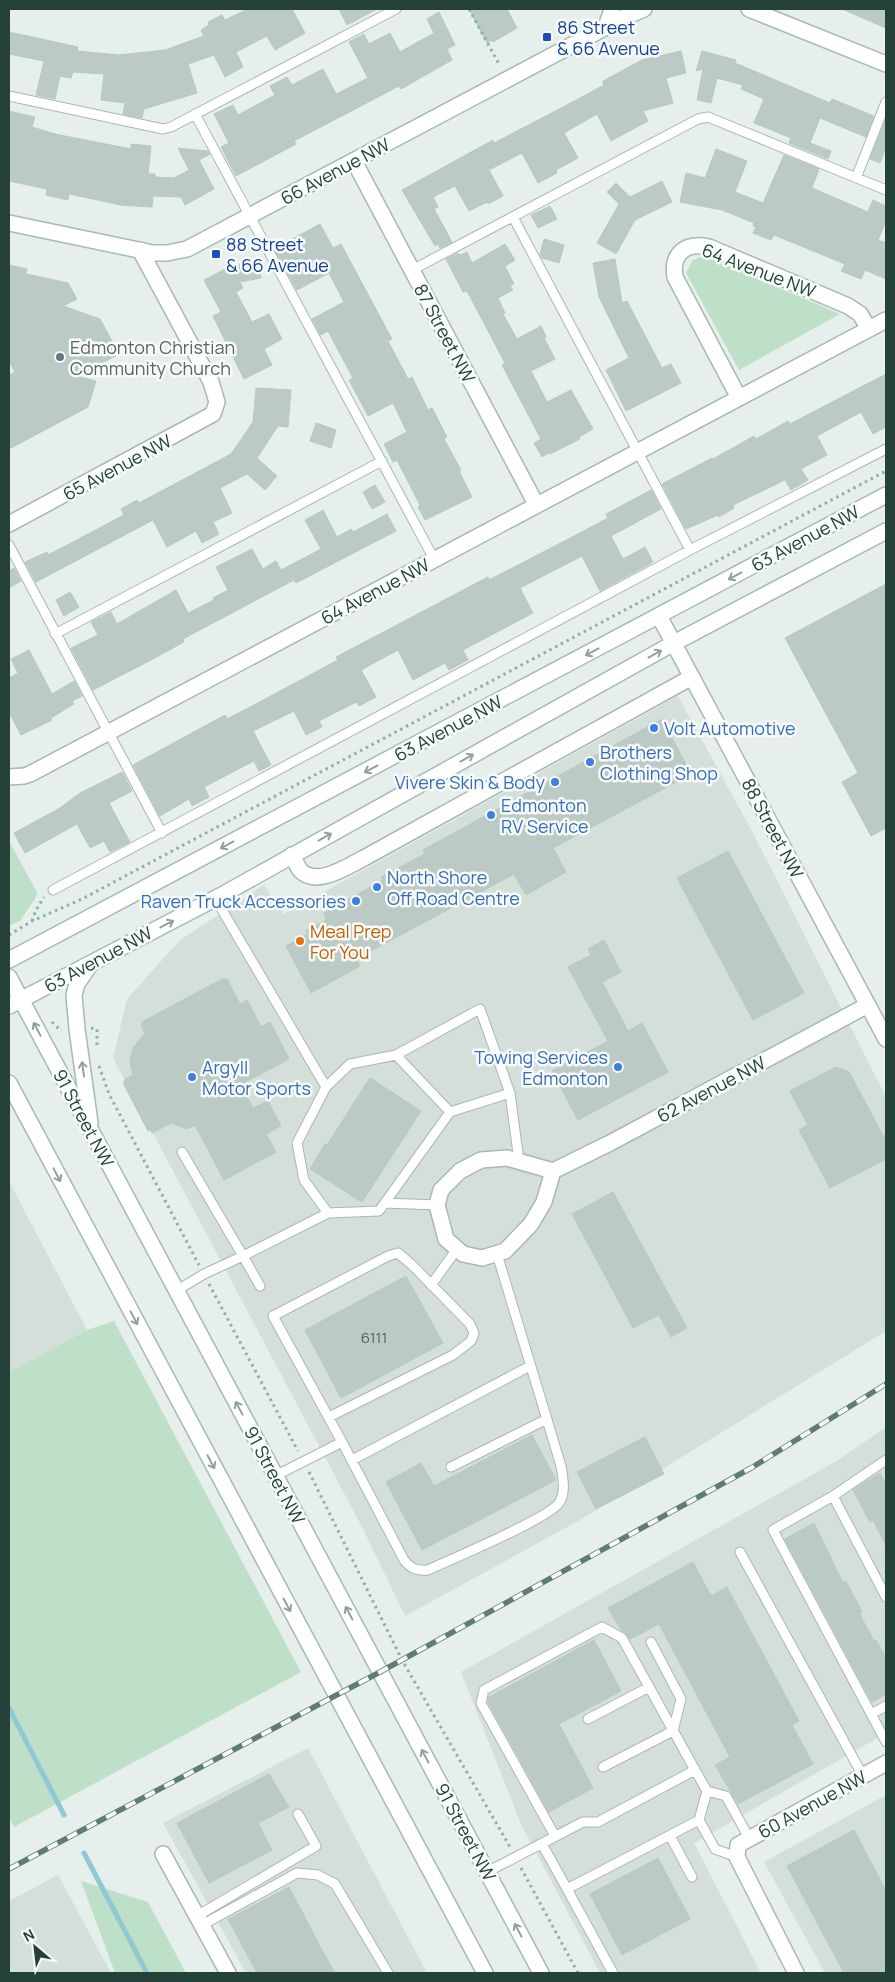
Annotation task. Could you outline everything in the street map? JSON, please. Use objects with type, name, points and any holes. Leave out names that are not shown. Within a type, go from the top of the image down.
[{"type":"street","points":[[606,27],[612,9]]},
{"type":"street","name":"66 Avenue NW","points":[[9,223],[160,254],[187,249],[606,27],[644,9]]},
{"type":"street","points":[[749,9],[886,64]]},
{"type":"street","name":"87 Street NW","points":[[354,161],[536,504]]},
{"type":"street","name":"64 Avenue NW","points":[[739,398],[675,277],[675,261],[685,248],[692,245],[709,246],[848,306],[860,314],[869,329]]},
{"type":"street","name":"65 Avenue NW","points":[[9,524],[214,414],[217,402],[211,382],[140,250]]},
{"type":"street","name":"64 Avenue NW","points":[[9,777],[24,776],[886,320]]},
{"type":"street","name":"63 Avenue NW","points":[[9,960],[886,495]]},
{"type":"street","name":"63 Avenue NW","points":[[15,1003],[215,898],[674,643],[886,530]]},
{"type":"street","name":"88 Street NW","points":[[659,616],[886,1039]]},
{"type":"street","points":[[292,855],[299,869],[306,874],[318,877],[336,872],[692,677]]},
{"type":"street","points":[[92,962],[77,984],[74,995],[92,1135]]},
{"type":"street","name":"91 Street NW","points":[[9,977],[15,1003],[92,1135],[541,1973]]},
{"type":"street","name":"62 Avenue NW","points":[[553,1171],[610,1143],[868,1005]]},
{"type":"street","points":[[9,1083],[485,1973]]},
{"type":"street","points":[[9,1106],[34,1132]]},
{"type":"street","points":[[506,1158],[520,1161],[553,1171],[544,1202],[531,1224],[505,1251],[482,1258],[464,1254],[446,1239],[437,1205],[441,1190],[460,1171],[481,1160],[506,1158]]},
{"type":"street","name":"60 Avenue NW","points":[[741,1847],[886,1763]]},
{"type":"street","points":[[741,1847],[796,1973]]},
{"type":"street","points":[[163,1854],[228,1973]]},
{"type":"lane","points":[[9,96],[163,129],[396,9]]},
{"type":"lane","points":[[856,178],[886,102]]},
{"type":"lane","points":[[195,114],[434,559]]},
{"type":"lane","points":[[412,270],[698,119],[708,118],[886,190]]},
{"type":"lane","points":[[513,217],[690,550]]},
{"type":"lane","points":[[54,890],[690,550],[886,449]]},
{"type":"lane","points":[[55,634],[382,461]]},
{"type":"lane","points":[[9,545],[162,833]]},
{"type":"lane","points":[[215,898],[326,1087]]},
{"type":"lane","points":[[328,1213],[304,1180],[297,1143],[326,1087],[350,1064],[396,1055],[480,1009],[510,1093],[520,1161]]},
{"type":"lane","points":[[396,1055],[450,1112]]},
{"type":"lane","points":[[176,1291],[204,1274],[328,1213],[379,1211],[450,1112],[510,1093]]},
{"type":"lane","points":[[182,1152],[260,1286]]},
{"type":"lane","points":[[385,1203],[437,1205]]},
{"type":"lane","points":[[431,1285],[457,1248]]},
{"type":"lane","points":[[329,1417],[453,1355],[471,1341],[474,1333],[470,1324],[398,1253],[388,1256],[273,1316],[329,1417],[404,1560],[410,1567],[419,1571],[428,1570],[546,1514],[558,1505],[562,1497],[564,1483],[561,1466],[497,1254]]},
{"type":"lane","points":[[352,1460],[530,1366]]},
{"type":"lane","points":[[451,1468],[547,1419]]},
{"type":"lane","points":[[275,1476],[342,1442]]},
{"type":"lane","points":[[886,1460],[833,1496],[773,1530],[886,1742]]},
{"type":"lane","points":[[833,1496],[886,1597]]},
{"type":"lane","points":[[740,1552],[864,1776]]},
{"type":"lane","points":[[556,1836],[481,1703],[484,1690],[602,1627],[622,1638],[707,1791],[699,1820],[715,1849],[741,1847],[726,1796],[707,1791]]},
{"type":"lane","points":[[604,1767],[673,1730],[680,1699],[651,1642]]},
{"type":"lane","points":[[588,1719],[649,1687]]},
{"type":"lane","points":[[871,1714],[886,1706]]},
{"type":"lane","points":[[487,1872],[582,1822],[598,1822],[695,1770]]},
{"type":"lane","points":[[199,1921],[316,1846],[298,1814]]},
{"type":"lane","points":[[567,1889],[699,1820]]},
{"type":"lane","points":[[670,1836],[692,1877]]},
{"type":"lane","points":[[542,1844],[612,1973]]},
{"type":"lane","points":[[199,1921],[297,1874],[318,1875],[335,1884],[388,1973]]},
{"type":"path","points":[[469,9],[500,66]]},
{"type":"path","points":[[9,935],[82,899],[886,471]]},
{"type":"path","points":[[32,922],[36,910],[45,895],[54,890]]},
{"type":"path","points":[[50,1020],[60,1030],[69,1030]]},
{"type":"path","points":[[89,1028],[97,1029],[98,1055]]},
{"type":"path","points":[[98,1061],[109,1094],[304,1461],[402,1660],[578,1973]]},
{"type":"shaded area","points":[[678,696],[753,833],[886,1097],[886,1331],[580,1520],[405,1616],[362,1527],[113,1058],[127,999],[180,940],[264,885],[284,914]]},
{"type":"shaded area","points":[[9,1181],[87,1330],[9,1372]]},
{"type":"shaded area","points":[[886,1427],[886,1733],[694,1843],[761,1973],[600,1973],[521,1824],[461,1672],[835,1462]]},
{"type":"shaded area","points":[[308,1748],[427,1973],[246,1973],[163,1823]]},
{"type":"shaded area","points":[[886,1795],[886,1973],[825,1973],[764,1862]]},
{"type":"shaded area","points":[[58,1875],[111,1973],[9,1973],[9,1901]]},
{"type":"green space","points":[[705,256],[840,314],[739,370],[686,273],[693,260]]},
{"type":"green space","points":[[9,841],[38,894],[20,921],[9,926]]},
{"type":"green space","points":[[114,1321],[301,1672],[14,1827],[9,1818],[9,1372],[87,1330]]},
{"type":"green space","points":[[81,1881],[148,1902],[186,1973],[115,1973]]},
{"type":"building","points":[[248,9],[292,9],[305,33],[275,50],[267,36],[236,52],[243,67],[225,77],[214,55],[188,64],[197,93],[144,109],[142,118],[123,114],[125,103],[101,100],[104,74],[73,72],[71,78],[60,76],[55,99],[36,95],[44,61],[9,54],[9,32],[78,47],[77,51],[119,55],[165,50],[204,36],[201,30],[209,25],[208,22],[222,15],[225,20]]},
{"type":"building","points":[[339,9],[377,9],[347,25]]},
{"type":"building","points":[[469,9],[507,9],[517,28],[493,42],[492,40],[487,43]]},
{"type":"building","points":[[842,9],[886,9],[886,28]]},
{"type":"building","points":[[439,12],[455,45],[447,49],[452,60],[401,89],[399,86],[294,141],[296,144],[236,176],[221,147],[229,143],[214,114],[233,105],[238,115],[275,95],[270,86],[287,77],[292,85],[323,69],[336,94],[368,78],[349,42],[364,34],[369,44],[390,33],[400,52],[434,33],[427,19]]},
{"type":"building","points":[[681,51],[686,73],[666,78],[673,103],[643,111],[648,121],[611,141],[597,114],[564,133],[578,158],[556,170],[557,173],[538,183],[522,153],[489,170],[503,196],[469,211],[455,186],[433,197],[438,207],[434,209],[452,242],[440,248],[438,244],[435,246],[402,190],[493,140],[494,143],[604,85],[603,81],[642,60]]},
{"type":"building","points":[[702,51],[736,60],[735,63],[830,103],[832,99],[874,116],[866,137],[820,118],[810,143],[831,151],[828,159],[789,143],[791,138],[754,123],[764,99],[741,89],[743,85],[717,78],[711,103],[697,100],[703,69],[696,71]]},
{"type":"building","points":[[9,111],[35,117],[32,127],[55,134],[131,149],[131,144],[151,146],[148,174],[155,174],[155,177],[174,178],[189,170],[178,148],[208,151],[210,154],[199,160],[214,189],[185,205],[181,197],[153,196],[152,207],[121,205],[69,194],[68,200],[46,195],[47,189],[9,181]]},
{"type":"building","points":[[886,118],[886,148],[880,163],[870,159]]},
{"type":"building","points":[[716,149],[747,161],[735,192],[763,203],[784,155],[819,169],[812,188],[868,212],[873,200],[886,206],[886,221],[878,240],[886,243],[886,279],[865,270],[861,279],[841,271],[845,264],[774,235],[771,240],[753,233],[756,227],[753,226],[754,223],[722,210],[680,202],[686,173],[705,178]]},
{"type":"building","points":[[662,181],[672,202],[635,220],[616,254],[597,243],[619,204],[607,192],[616,183],[630,197]]},
{"type":"building","points":[[550,206],[557,219],[538,228],[531,215]]},
{"type":"building","points":[[320,224],[333,248],[341,244],[392,339],[388,341],[408,379],[412,377],[428,410],[432,408],[447,437],[444,439],[461,470],[459,471],[472,497],[425,520],[418,507],[420,505],[397,460],[393,462],[384,444],[407,432],[393,403],[368,416],[349,380],[353,378],[328,331],[321,335],[312,319],[344,302],[329,273],[297,290],[274,249]]},
{"type":"building","points":[[544,239],[564,245],[559,263],[542,258],[540,254]]},
{"type":"building","points":[[505,244],[515,260],[505,266],[514,284],[510,286],[513,290],[498,298],[505,313],[503,314],[517,339],[541,326],[546,337],[544,338],[555,359],[531,371],[547,402],[571,390],[593,429],[579,437],[580,439],[542,457],[534,443],[541,439],[502,365],[505,363],[467,291],[463,292],[446,259],[458,253],[460,255],[467,252],[472,263]]},
{"type":"building","points":[[615,259],[622,303],[627,301],[662,368],[671,364],[681,383],[626,411],[606,370],[629,358],[599,297],[593,263]]},
{"type":"building","points":[[258,261],[261,278],[240,282],[243,288],[236,292],[252,322],[269,314],[282,339],[264,349],[272,365],[244,379],[213,316],[221,312],[204,280],[229,267]]},
{"type":"building","name":"Edmonton Christian Community Church","points":[[9,265],[27,269],[26,274],[68,283],[77,299],[63,306],[100,319],[119,354],[77,376],[96,381],[88,407],[9,449],[9,375],[15,372],[9,361]]},
{"type":"building","points":[[886,374],[886,425],[884,428],[873,434],[861,412],[817,436],[827,455],[801,469],[808,480],[791,490],[785,480],[733,505],[734,508],[719,517],[718,515],[686,529],[662,484],[754,436],[756,439],[788,421],[790,424]]},
{"type":"building","points":[[256,388],[291,390],[288,427],[278,426],[257,458],[277,476],[265,490],[247,474],[220,488],[232,513],[213,522],[219,534],[202,543],[196,531],[167,547],[153,520],[36,582],[25,562],[47,552],[48,555],[90,533],[124,515],[121,509],[137,500],[139,503],[231,454],[253,422]]},
{"type":"building","points":[[316,423],[336,430],[331,448],[310,441]]},
{"type":"building","points":[[375,485],[385,502],[372,509],[363,492]]},
{"type":"building","points":[[651,490],[661,509],[611,536],[623,559],[645,547],[653,562],[600,591],[582,556],[520,588],[533,613],[463,650],[468,660],[449,670],[445,663],[413,680],[398,650],[361,670],[376,697],[359,706],[356,702],[319,721],[322,727],[306,735],[294,711],[253,731],[271,765],[259,771],[254,761],[204,787],[209,797],[192,806],[189,799],[160,816],[133,765],[225,715],[227,719],[267,698],[338,660],[336,657],[488,577],[489,580],[576,535],[608,518],[606,514]]},
{"type":"building","points":[[323,510],[337,537],[351,529],[353,532],[387,514],[396,531],[296,583],[294,580],[183,639],[184,642],[93,690],[71,648],[98,635],[91,622],[111,612],[117,624],[176,590],[188,613],[214,600],[213,598],[228,590],[216,567],[252,549],[263,569],[276,561],[281,570],[321,549],[305,520]]},
{"type":"building","points":[[14,568],[21,581],[9,588],[9,571]]},
{"type":"building","points":[[886,584],[886,828],[871,836],[842,782],[858,773],[785,638]]},
{"type":"building","points":[[70,592],[79,607],[64,616],[56,600]]},
{"type":"building","points":[[29,650],[52,694],[74,681],[82,696],[72,701],[74,704],[51,718],[52,720],[21,735],[9,712],[9,678],[18,673],[11,659]]},
{"type":"building","points":[[662,719],[691,774],[553,848],[566,872],[526,895],[514,874],[356,959],[360,966],[311,993],[286,946],[308,934],[306,931],[326,920],[324,913],[383,880],[381,877],[425,854],[423,850]]},
{"type":"building","points":[[122,772],[132,791],[109,803],[130,842],[110,852],[104,841],[90,848],[77,824],[25,853],[14,833],[60,808],[80,793]]},
{"type":"building","points":[[728,851],[804,993],[753,1020],[677,878]]},
{"type":"building","points":[[604,940],[621,972],[602,982],[628,1031],[642,1023],[668,1072],[578,1120],[552,1071],[608,1041],[568,967],[591,955],[588,949]]},
{"type":"building","name":"Argyll Motor Sports","points":[[224,978],[225,980],[227,979],[240,1004],[247,1000],[261,1027],[270,1022],[289,1059],[240,1085],[253,1108],[268,1101],[281,1126],[266,1134],[276,1152],[224,1180],[195,1125],[187,1129],[171,1123],[152,1133],[151,1130],[148,1131],[123,1083],[125,1082],[124,1080],[133,1075],[130,1061],[133,1048],[145,1033],[141,1025],[143,1024],[142,1022]]},
{"type":"building","points":[[836,1067],[849,1072],[886,1141],[886,1159],[830,1188],[799,1130],[808,1125],[790,1091]]},
{"type":"building","points":[[370,1078],[421,1111],[362,1202],[310,1169]]},
{"type":"building","points":[[613,1192],[687,1328],[671,1337],[659,1315],[633,1328],[572,1214]]},
{"type":"building","points":[[406,1276],[443,1343],[341,1398],[305,1330]]},
{"type":"building","points":[[532,1435],[556,1480],[422,1550],[386,1482],[421,1463],[434,1486]]},
{"type":"building","points":[[645,1437],[664,1474],[596,1509],[577,1472]]},
{"type":"building","points":[[880,1473],[886,1485],[886,1546],[873,1520],[870,1522],[853,1490]]},
{"type":"building","points":[[814,1523],[843,1583],[846,1581],[862,1612],[859,1613],[874,1641],[876,1640],[886,1658],[886,1694],[872,1702],[785,1539]]},
{"type":"building","points":[[693,1562],[711,1596],[727,1587],[799,1721],[792,1725],[813,1764],[738,1804],[715,1765],[730,1757],[659,1624],[630,1639],[621,1630],[608,1608]]},
{"type":"building","points":[[594,1640],[621,1691],[559,1724],[593,1788],[549,1812],[488,1702],[489,1697]]},
{"type":"building","points":[[269,1774],[289,1807],[258,1823],[272,1850],[209,1883],[177,1823]]},
{"type":"building","points":[[854,1830],[886,1891],[886,1973],[844,1973],[787,1866]]},
{"type":"building","points":[[658,1858],[690,1919],[622,1955],[590,1894]]},
{"type":"building","points":[[289,1887],[335,1973],[257,1973],[228,1919]]},
{"type":"waterway","points":[[9,1708],[64,1815]]},
{"type":"waterway","points":[[84,1853],[147,1973]]},
{"type":"railway","points":[[9,1869],[380,1672],[751,1468],[886,1384]]},
{"type":"place","name":"86 Street & 66 Avenue","points":[[547,37]]},
{"type":"place","name":"88 Street & 66 Avenue","points":[[216,254]]},
{"type":"place","name":"Edmonton Christian Community Church","points":[[60,357]]},
{"type":"place","name":"Volt Automotive","points":[[654,728]]},
{"type":"place","name":"Brothers Clothing Shop","points":[[590,762]]},
{"type":"place","name":"Vivere Skin & Body","points":[[555,782]]},
{"type":"place","name":"Edmonton RV Service","points":[[491,815]]},
{"type":"place","name":"North Shore Off Road Centre","points":[[377,887]]},
{"type":"place","name":"Raven Truck Accessories","points":[[356,901]]},
{"type":"place","name":"Meal Prep For You","points":[[300,941]]},
{"type":"place","name":"Towing Services Edmonton","points":[[618,1067]]},
{"type":"place","name":"Argyll Motor Sports","points":[[192,1077]]}]
